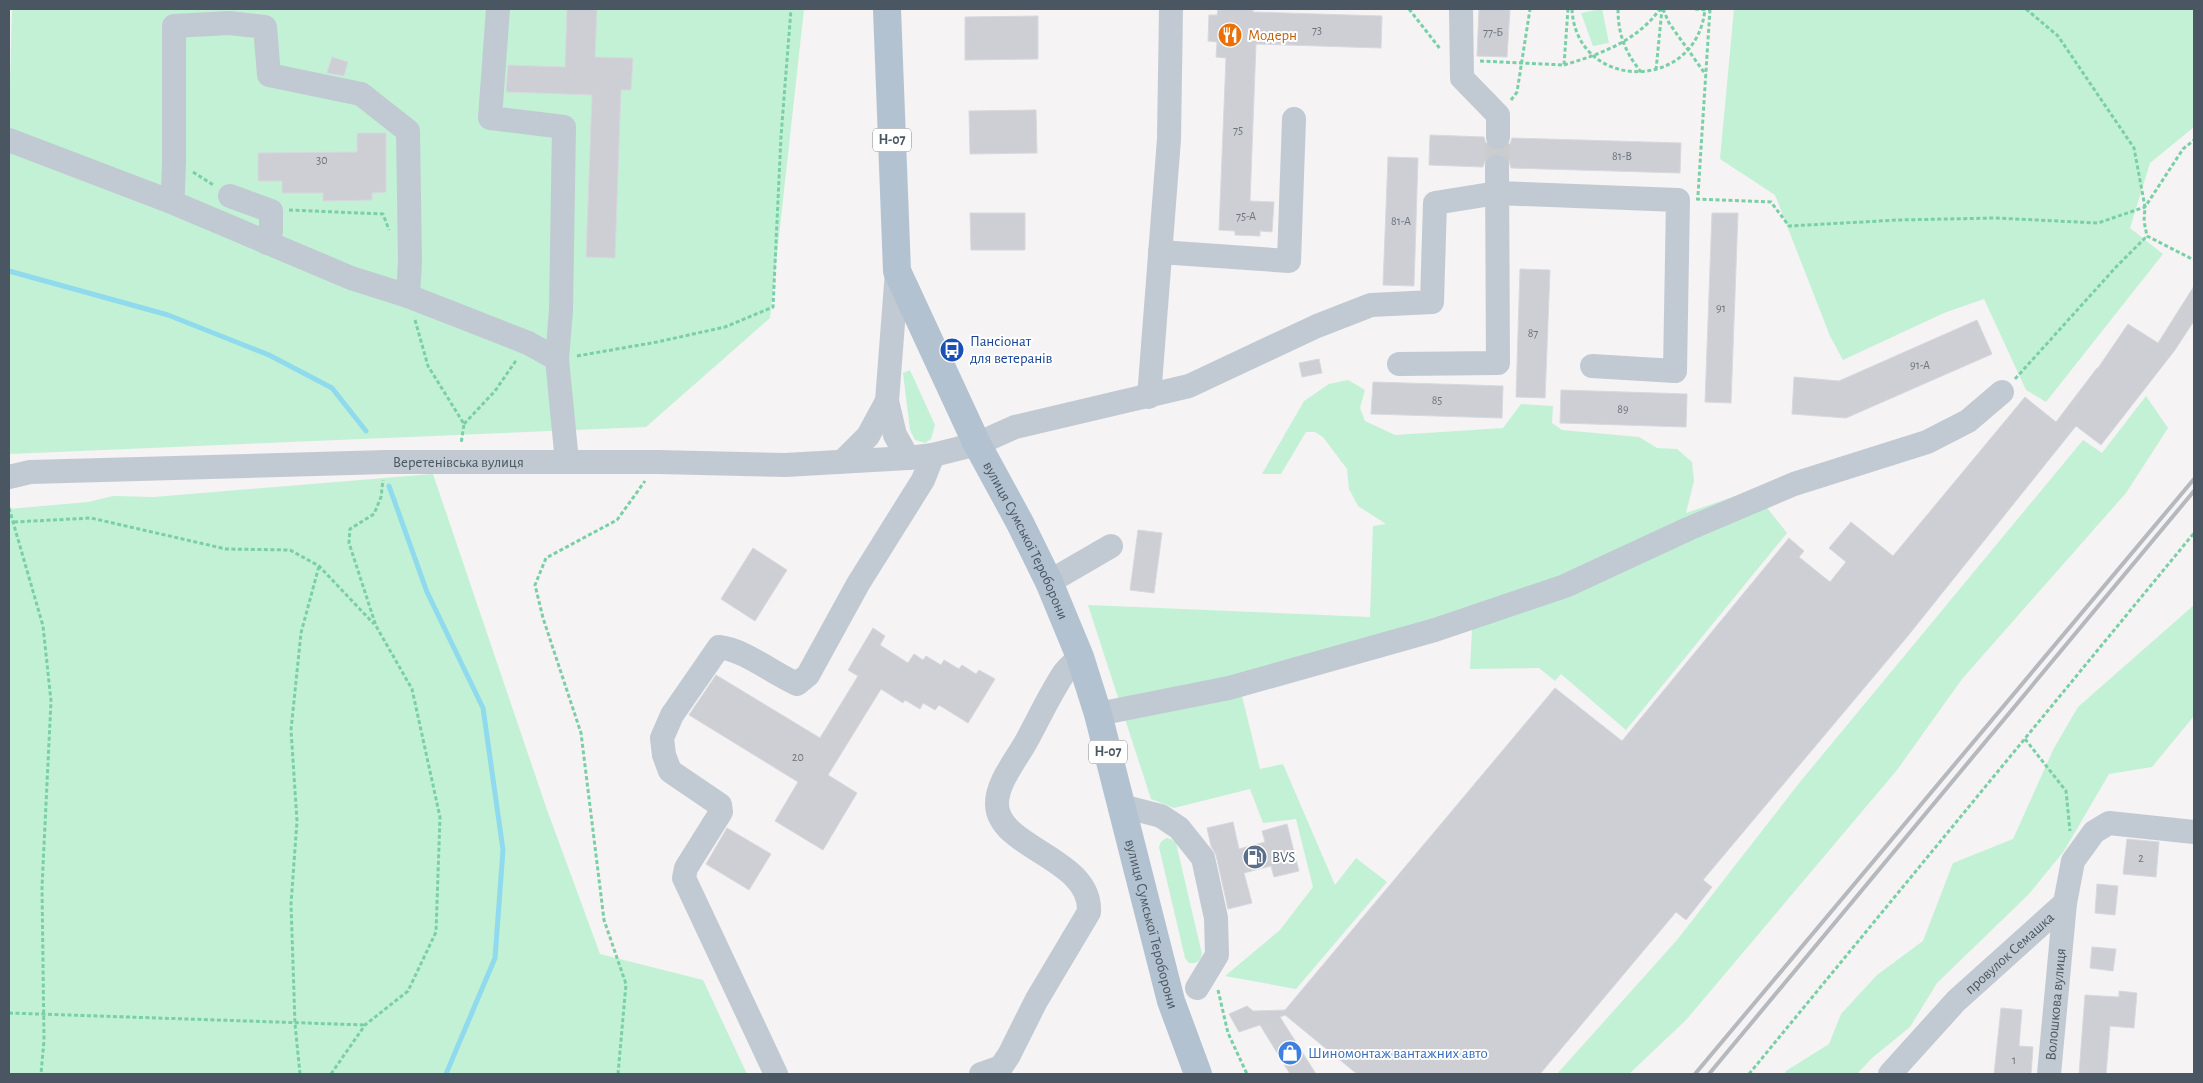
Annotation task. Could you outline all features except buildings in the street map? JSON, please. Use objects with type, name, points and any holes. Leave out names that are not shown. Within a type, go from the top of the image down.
[{"type":"main road","name":"вулиця Сумської Тероборони","points":[[886,9],[897,270],[977,444],[1020,523],[1049,582],[1080,657],[1098,714],[1171,1001],[1198,1074]]},
{"type":"street","points":[[498,9],[490,118],[564,127],[561,310],[557,359],[567,462]]},
{"type":"street","points":[[1149,397],[1169,140],[1171,9]]},
{"type":"street","points":[[1461,9],[1462,69],[1498,126]]},
{"type":"street","points":[[169,201],[172,190],[174,162],[174,26],[229,23],[265,27],[269,75],[361,94],[408,131],[410,262],[408,296]]},
{"type":"street","points":[[1160,252],[1289,261],[1294,119]]},
{"type":"street","points":[[9,140],[169,201],[351,278],[408,296],[528,343],[557,359]]},
{"type":"street","points":[[1399,364],[1498,363],[1497,167]]},
{"type":"street","points":[[1497,193],[1688,199],[1675,371],[1592,366]]},
{"type":"street","name":"Веретенівська вулиця","points":[[9,477],[30,472],[386,462],[658,462],[786,465],[933,455],[977,444],[1016,427],[1189,386],[1317,326],[1371,305],[1432,302],[1435,203],[1497,193]]},
{"type":"street","points":[[230,196],[271,211],[271,231],[267,243]]},
{"type":"street","points":[[897,270],[887,401],[895,435],[908,458]]},
{"type":"street","points":[[1098,714],[1229,688],[1435,630],[1565,586],[1688,529],[1794,484],[1927,442],[1968,421],[2002,392]]},
{"type":"street","points":[[843,461],[868,436],[887,401]]},
{"type":"street","points":[[776,1074],[684,878],[686,868],[721,812],[720,805],[670,770],[664,755],[662,738],[672,715],[719,647],[732,648],[779,676],[797,684],[808,675],[858,584],[923,480],[933,455]]},
{"type":"street","points":[[1049,582],[1111,546]]},
{"type":"street","points":[[981,1074],[1001,1067],[1036,1001],[1089,912],[1090,900],[1085,889],[1060,864],[1011,832],[999,818],[996,804],[1002,783],[1065,672],[1080,657]]},
{"type":"street","points":[[1122,806],[1161,816],[1180,828],[1203,858],[1216,918],[1218,955],[1208,988]]},
{"type":"street","name":"провулок Семашка","points":[[1890,1074],[1956,1001],[2065,903],[2073,861],[2094,832],[2109,823],[2194,832]]},
{"type":"street","name":"Волошкова вулиця","points":[[2049,1074],[2065,903]]},
{"type":"path","points":[[557,359],[657,342],[724,328],[773,307],[781,136],[791,9]]},
{"type":"path","points":[[1409,9],[1462,69],[1522,63],[1564,65],[1594,56],[1622,43],[1651,22],[1662,9]]},
{"type":"path","points":[[1498,126],[1517,92],[1530,9]]},
{"type":"path","points":[[1564,65],[1568,9]]},
{"type":"path","points":[[1572,9],[1575,26],[1580,37],[1594,56],[1616,69],[1642,72],[1656,70],[1673,63],[1688,51],[1700,32],[1705,9]]},
{"type":"path","points":[[1618,9],[1618,24],[1622,43],[1630,58],[1642,72]]},
{"type":"path","points":[[1662,9],[1669,23],[1706,76]]},
{"type":"path","points":[[1656,70],[1662,9]]},
{"type":"path","points":[[1695,9],[1710,9],[1706,76],[1688,199],[1770,202],[1790,226],[1898,220],[1995,218],[2098,223],[2145,207],[2183,149],[2194,140]]},
{"type":"path","points":[[2026,9],[2058,36],[2134,148],[2145,207],[2144,221],[2147,236]]},
{"type":"path","points":[[174,162],[230,196]]},
{"type":"path","points":[[292,210],[383,214],[392,239]]},
{"type":"path","points":[[2147,236],[2194,260]]},
{"type":"path","points":[[2002,392],[2116,267],[2147,236]]},
{"type":"path","points":[[408,296],[428,366],[464,424]]},
{"type":"path","points":[[458,462],[464,424],[495,391],[528,343]]},
{"type":"path","points":[[331,1074],[365,1025],[408,992],[436,932],[440,817],[412,689],[376,626],[349,543],[350,529],[374,514],[381,497],[386,462]]},
{"type":"path","points":[[618,1074],[626,984],[604,920],[581,733],[543,618],[535,586],[546,558],[617,520],[658,462]]},
{"type":"path","points":[[9,508],[42,626],[51,701],[42,887],[42,1074]]},
{"type":"path","points":[[14,522],[91,518],[226,549],[290,550],[319,566],[376,626]]},
{"type":"path","points":[[1749,1074],[2194,534]]},
{"type":"path","points":[[300,1074],[295,1024],[291,904],[297,821],[291,730],[301,633],[319,566]]},
{"type":"path","points":[[2025,739],[2066,791],[2073,861]]},
{"type":"path","points":[[1208,988],[1247,1074]]},
{"type":"path","points":[[9,1013],[365,1025]]},
{"type":"green space","points":[[12,9],[804,9],[770,318],[646,427],[9,454],[9,124]]},
{"type":"green space","points":[[1602,9],[1609,43],[1593,46],[1581,13]]},
{"type":"green space","points":[[1734,9],[2194,9],[2194,127],[2150,163],[2130,228],[2163,254],[2046,402],[2026,390],[1984,299],[1944,313],[1843,360],[1830,336],[1775,195],[1720,159]]},
{"type":"green space","points":[[910,370],[935,425],[931,439],[925,443],[915,440],[910,430],[903,373]]},
{"type":"green space","points":[[1348,380],[1365,390],[1360,408],[1365,421],[1395,435],[1503,428],[1521,404],[1553,406],[1552,423],[1562,430],[1639,437],[1657,448],[1677,449],[1692,462],[1694,481],[1686,513],[1753,490],[1787,533],[1626,730],[1561,674],[1555,681],[1539,668],[1470,669],[1472,630],[1241,692],[1260,769],[1283,764],[1335,885],[1356,858],[1387,882],[1296,989],[1225,976],[1280,930],[1313,887],[1296,819],[1263,823],[1250,789],[1174,808],[1151,799],[1088,605],[1370,617],[1373,526],[1386,524],[1358,506],[1349,489],[1347,469],[1323,437],[1315,432],[1306,432],[1281,474],[1262,474],[1304,401],[1329,384]]},
{"type":"green space","points":[[2146,396],[2168,428],[2126,493],[1962,679],[1897,770],[1686,1020],[1629,1074],[1557,1074],[1677,940],[1800,782],[2083,440],[2102,453]]},
{"type":"green space","points":[[433,474],[546,807],[600,954],[703,980],[747,1074],[9,1074],[9,509],[88,502],[113,496],[154,497]]},
{"type":"green space","points":[[2194,605],[2194,716],[2152,767],[2109,774],[2064,851],[2029,894],[1937,983],[1910,1027],[1872,1058],[1857,1074],[1784,1074],[1829,1044],[1841,1014],[1877,975],[1923,941],[1953,863],[2013,839],[2054,748],[2078,707]]},
{"type":"green space","points":[[1166,838],[1176,843],[1202,954],[1200,960],[1195,963],[1189,963],[1185,958],[1159,847]]},
{"type":"waterway","points":[[9,271],[168,315],[269,355],[332,388],[366,431]]},
{"type":"waterway","points":[[389,486],[427,592],[483,708],[503,850],[495,958],[446,1074]]},
{"type":"tunnel","points":[[1497,167],[1498,137]]},
{"type":"railway","points":[[1695,1074],[2194,479]]},
{"type":"railway","points":[[1709,1074],[2194,491]]},
{"type":"place","name":"Модерн","points":[[1230,35]]},
{"type":"place","name":"Пансіонат для ветеранів","points":[[952,350]]},
{"type":"place","name":"BVS","points":[[1255,857]]},
{"type":"place","name":"Шиномонтаж вантажних авто","points":[[1290,1053]]}]
